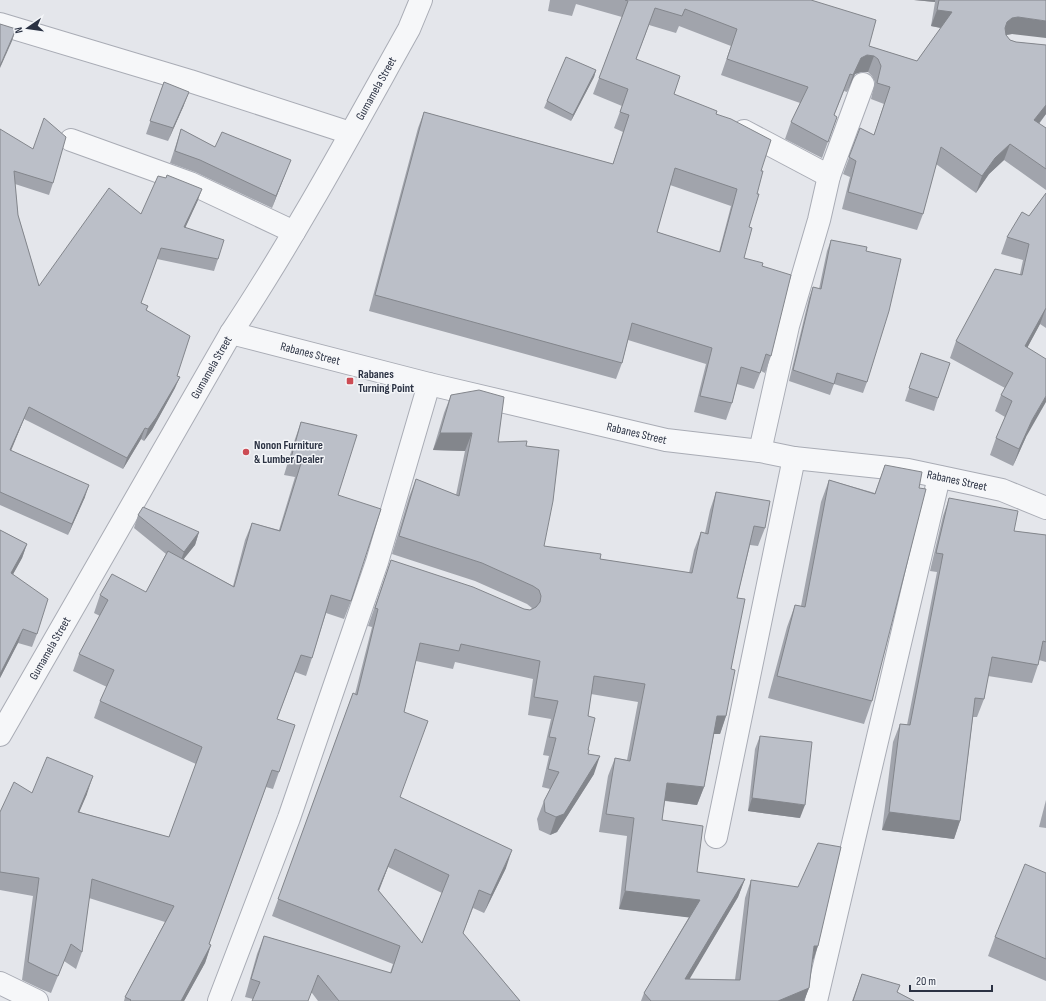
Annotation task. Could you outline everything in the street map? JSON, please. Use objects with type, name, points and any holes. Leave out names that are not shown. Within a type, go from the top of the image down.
[{"type":"street","name":"Gumamela Street","points":[[0,735],[231,333],[262,286],[294,232],[409,28],[421,0]]},
{"type":"street","points":[[0,24],[190,81],[350,133]]},
{"type":"street","points":[[760,450],[788,326],[819,220],[829,176],[863,84]]},
{"type":"street","points":[[724,120],[829,176]]},
{"type":"street","points":[[71,140],[190,183],[294,232]]},
{"type":"street","name":"Rabanes Street","points":[[231,333],[429,384],[666,440],[760,450],[794,458],[908,470],[1002,490],[1046,508]]},
{"type":"street","points":[[219,1001],[289,818],[377,562],[429,384]]},
{"type":"street","points":[[716,837],[794,458]]},
{"type":"street","points":[[816,1001],[939,476]]},
{"type":"street","points":[[377,562],[398,568]]},
{"type":"street","points":[[0,983],[37,1001]]},
{"type":"building","points":[[625,0],[811,0],[876,20],[869,46],[917,61],[952,12],[937,10],[939,0],[1046,0],[1046,21],[1018,17],[1012,18],[1007,22],[1005,28],[1006,35],[1010,40],[1046,45],[1046,105],[1034,120],[1046,128],[1046,169],[1010,144],[995,158],[982,176],[941,147],[923,214],[848,192],[856,161],[849,157],[860,128],[874,135],[890,87],[877,83],[881,66],[878,59],[874,56],[867,55],[861,58],[853,75],[850,74],[834,115],[837,117],[828,142],[791,122],[808,87],[727,59],[737,29],[685,9],[682,16],[655,8],[636,59],[680,76],[674,94],[717,111],[716,114],[731,119],[771,140],[761,171],[763,171],[757,194],[759,194],[749,227],[752,228],[744,258],[763,263],[762,266],[791,275],[771,356],[766,354],[760,373],[741,367],[732,403],[700,396],[712,348],[632,323],[622,363],[375,295],[424,112],[613,164],[629,115],[620,112],[628,89],[599,78],[628,1]],"holes":[[[675,168],[737,189],[720,252],[657,232]]]},
{"type":"building","points":[[0,24],[16,29],[0,66]]},
{"type":"building","points":[[566,57],[596,70],[573,115],[547,101]]},
{"type":"building","points":[[164,82],[189,92],[173,128],[150,121]]},
{"type":"building","points":[[44,118],[66,137],[53,183],[14,171],[18,215],[39,286],[109,188],[141,214],[158,176],[166,178],[167,175],[202,189],[184,227],[224,240],[218,259],[161,248],[141,303],[148,306],[146,310],[190,336],[177,376],[180,377],[156,418],[148,429],[145,428],[127,458],[29,407],[10,450],[89,485],[72,524],[0,492],[0,129],[33,149]]},
{"type":"building","points":[[181,129],[215,147],[222,132],[291,160],[276,196],[200,160],[175,151]]},
{"type":"building","points":[[1046,193],[1046,308],[1025,346],[1046,359],[1046,396],[1032,420],[1019,449],[996,438],[1012,401],[1001,395],[1013,373],[956,341],[995,269],[1022,275],[1029,244],[1007,237],[1022,212],[1029,216]]},
{"type":"building","points":[[831,240],[867,247],[866,251],[901,259],[889,311],[867,382],[837,373],[834,384],[793,370],[813,287],[821,289]]},
{"type":"building","points":[[921,353],[950,363],[938,398],[909,388]]},
{"type":"building","points":[[479,390],[504,397],[498,442],[527,441],[526,446],[559,450],[553,501],[544,546],[601,554],[600,559],[692,573],[701,532],[708,534],[716,492],[770,501],[765,528],[754,526],[737,598],[745,599],[731,669],[735,670],[726,716],[717,716],[704,787],[667,783],[662,820],[703,826],[697,872],[745,879],[685,979],[740,980],[751,880],[798,887],[818,843],[841,847],[818,946],[814,946],[809,988],[778,1001],[651,1001],[644,993],[700,900],[625,891],[634,818],[606,814],[615,758],[630,761],[645,684],[594,676],[588,716],[595,718],[588,754],[600,756],[564,814],[556,817],[545,812],[544,801],[559,772],[548,769],[556,738],[549,737],[558,701],[534,697],[540,661],[461,644],[459,651],[420,643],[404,712],[428,721],[400,797],[512,850],[491,895],[479,890],[463,933],[520,1001],[339,1001],[318,975],[308,1001],[252,1001],[260,982],[251,979],[264,936],[391,973],[400,946],[278,899],[353,693],[357,695],[378,609],[375,608],[391,560],[473,587],[524,609],[530,610],[536,607],[540,602],[541,596],[539,590],[533,586],[482,563],[399,536],[416,479],[459,496],[472,433],[440,433],[451,395]],"holes":[[[395,849],[449,875],[422,943],[378,890]]]},
{"type":"building","points":[[301,422],[357,435],[338,495],[381,509],[351,601],[331,595],[312,658],[301,655],[277,719],[295,725],[279,772],[272,770],[209,944],[211,945],[181,1001],[130,1001],[131,1000],[125,997],[174,906],[92,879],[82,952],[71,944],[58,976],[48,972],[28,962],[39,878],[0,872],[0,812],[14,782],[32,793],[47,757],[93,776],[78,812],[169,837],[202,747],[100,701],[114,670],[79,654],[108,600],[100,595],[112,574],[146,592],[168,551],[234,587],[252,523],[280,531],[302,460],[291,458]]},
{"type":"building","points":[[885,465],[922,472],[919,488],[926,489],[872,701],[777,676],[795,605],[805,607],[829,480],[875,494]]},
{"type":"building","points":[[949,498],[1018,511],[1014,531],[1046,535],[1046,642],[1043,641],[1038,665],[992,657],[984,699],[975,698],[960,821],[889,812],[900,724],[910,725],[943,554],[936,553]]},
{"type":"building","points":[[143,507],[199,532],[184,552],[138,515]]},
{"type":"building","points":[[0,530],[27,544],[11,573],[48,599],[37,634],[23,629],[0,674]]},
{"type":"building","points":[[760,736],[812,742],[805,805],[752,798]]},
{"type":"building","points":[[1025,864],[1046,873],[1046,959],[995,937]]},
{"type":"building","points":[[862,974],[900,985],[897,992],[914,1001],[853,1001]]},
{"type":"place","name":"Rabanes Turning Point","points":[[350,381]]},
{"type":"place","name":"Nonon Furniture & Lumber Dealer","points":[[246,452]]}]
